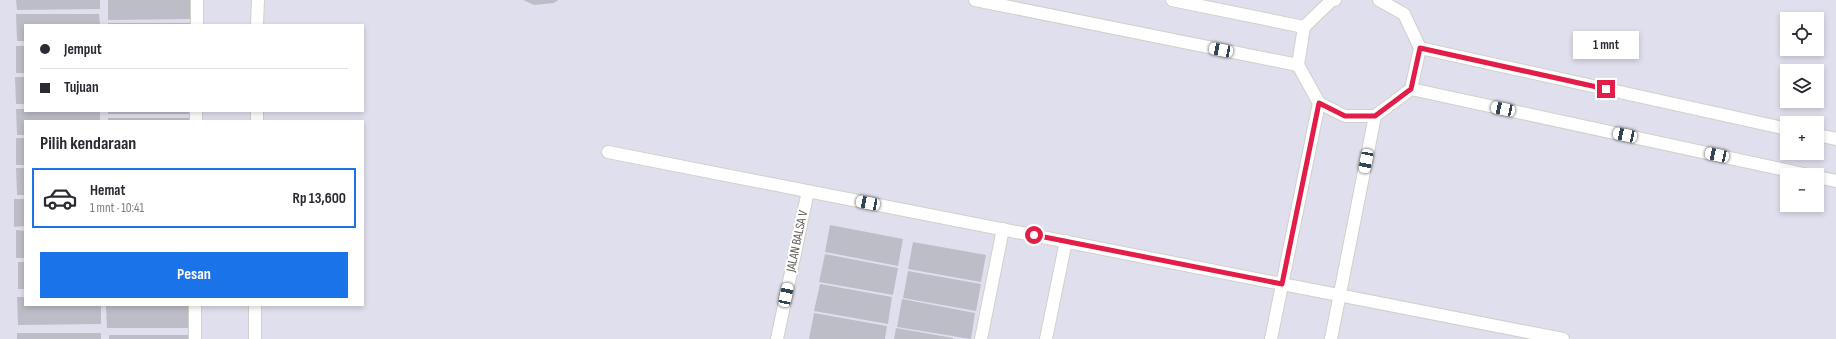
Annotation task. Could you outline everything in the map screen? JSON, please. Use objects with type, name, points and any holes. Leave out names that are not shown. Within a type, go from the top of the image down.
[{"type":"street","points":[[197,0],[197,24]]},
{"type":"street","points":[[975,0],[1298,65]]},
{"type":"street","points":[[1172,0],[1304,27]]},
{"type":"street","points":[[1335,0],[1332,0],[1304,27],[1298,65],[1319,103],[1345,116],[1375,116],[1411,89],[1420,48],[1404,14],[1379,0]]},
{"type":"street","points":[[257,24],[258,2]]},
{"type":"street","points":[[1420,48],[1780,127]]},
{"type":"street","points":[[1411,89],[1780,169]]},
{"type":"street","points":[[1271,339],[1319,103]]},
{"type":"street","points":[[1331,339],[1375,116]]},
{"type":"street","points":[[1824,136],[1836,139]]},
{"type":"street","points":[[608,152],[1339,295],[1540,337],[1563,339]]},
{"type":"street","points":[[1824,178],[1836,181]]},
{"type":"street","name":"JALAN BALSA V","points":[[777,339],[808,191]]},
{"type":"street","points":[[981,339],[1003,229]]},
{"type":"street","points":[[1046,339],[1066,241]]},
{"type":"street","points":[[195,306],[195,339]]},
{"type":"street","points":[[255,339],[256,306]]},
{"type":"building","points":[[16,0],[100,0],[100,9],[17,10]]},
{"type":"building","points":[[108,0],[191,0],[191,19],[108,20]]},
{"type":"building","points":[[523,0],[558,0],[554,3],[534,5]]},
{"type":"building","points":[[16,14],[99,14],[100,24],[24,24],[24,41],[17,41]]},
{"type":"building","points":[[108,23],[192,23],[192,24]]},
{"type":"building","points":[[16,46],[24,46],[24,73],[16,73]]},
{"type":"building","points":[[15,77],[24,77],[24,104],[16,104]]},
{"type":"building","points":[[16,109],[24,109],[24,112],[100,112],[100,120],[24,120],[24,135],[17,135]]},
{"type":"building","points":[[108,112],[191,112],[191,114],[108,114]]},
{"type":"building","points":[[108,118],[191,118],[191,120],[108,120]]},
{"type":"building","points":[[16,138],[24,138],[24,165],[16,165]]},
{"type":"building","points":[[16,168],[24,168],[24,195],[17,195]]},
{"type":"building","points":[[14,199],[24,199],[24,226],[14,227]]},
{"type":"building","points":[[830,225],[903,239],[898,266],[825,252]]},
{"type":"building","points":[[16,230],[24,231],[24,258],[16,258]]},
{"type":"building","points":[[913,242],[986,255],[981,282],[908,269]]},
{"type":"building","points":[[825,254],[898,268],[893,295],[819,282]]},
{"type":"building","points":[[18,262],[24,262],[24,289],[18,289]]},
{"type":"building","points":[[908,271],[981,284],[976,311],[903,298]]},
{"type":"building","points":[[820,284],[892,297],[888,324],[814,311]]},
{"type":"building","points":[[17,297],[24,297],[24,306],[101,306],[101,324],[18,325]]},
{"type":"building","points":[[902,299],[975,313],[971,339],[897,327]]},
{"type":"building","points":[[106,306],[190,306],[190,328],[107,328]]},
{"type":"building","points":[[814,313],[887,326],[885,339],[809,339]]},
{"type":"building","points":[[896,328],[953,338],[953,339],[894,339]]},
{"type":"building","points":[[17,333],[101,333],[101,339],[17,339]]},
{"type":"building","points":[[109,335],[192,335],[192,339],[109,339]]},
{"type":"route","points":[[1034,235],[1282,284],[1319,103],[1345,116],[1375,116],[1411,89],[1420,48],[1606,89]]}]
